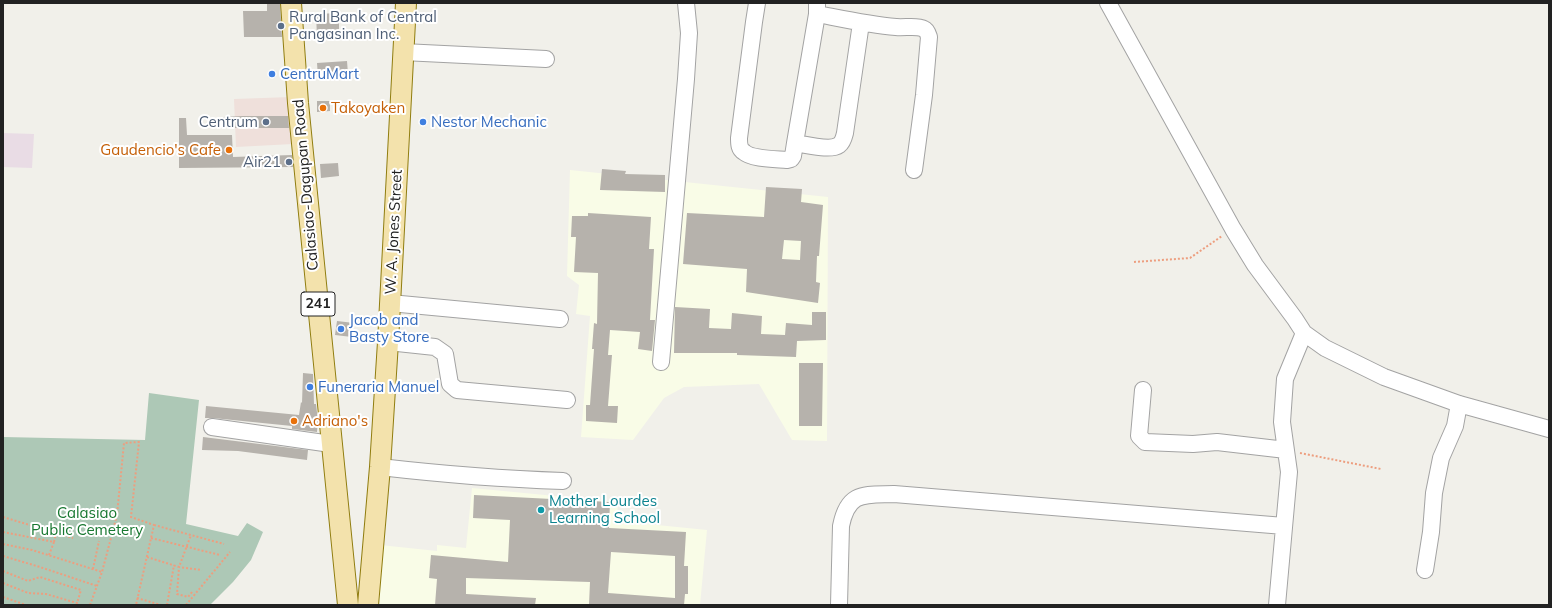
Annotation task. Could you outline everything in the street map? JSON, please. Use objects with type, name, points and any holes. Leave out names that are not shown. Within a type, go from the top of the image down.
[{"type":"main road","name":"Calasiao-Dagupan Road","points":[[291,3],[298,103],[348,605]]},
{"type":"main road","name":"W. A. Jones Street","points":[[368,605],[380,467],[388,342],[406,3]]},
{"type":"street","points":[[661,362],[686,79],[689,33],[686,3]]},
{"type":"street","points":[[757,3],[739,146],[743,152],[749,156],[787,160],[791,159],[793,156],[817,9],[861,23],[920,28],[925,29],[927,32],[929,37],[924,96],[914,170]]},
{"type":"street","points":[[1108,3],[1233,229],[1255,264],[1295,318],[1304,333],[1325,348],[1384,377],[1460,404],[1549,429]]},
{"type":"street","points":[[795,143],[828,148],[840,144],[845,133],[861,23]]},
{"type":"street","points":[[403,52],[546,59]]},
{"type":"street","points":[[390,303],[560,319]]},
{"type":"street","points":[[1277,605],[1289,472],[1282,422],[1285,379],[1304,333]]},
{"type":"street","points":[[388,342],[430,346],[440,350],[445,354],[450,384],[457,390],[568,400]]},
{"type":"street","points":[[1143,390],[1139,436],[1145,442],[1193,444],[1217,442],[1286,450]]},
{"type":"street","points":[[1425,570],[1431,532],[1434,493],[1442,458],[1455,426],[1460,404]]},
{"type":"street","points":[[212,427],[331,444]]},
{"type":"street","points":[[380,467],[462,476],[563,481]]},
{"type":"street","points":[[839,605],[841,526],[843,515],[850,502],[866,494],[894,494],[1284,526]]},
{"type":"path","points":[[1134,262],[1190,258],[1233,229]]},
{"type":"path","points":[[90,605],[102,572],[117,515],[124,443],[138,442],[131,517],[154,525],[224,544]]},
{"type":"path","points":[[1286,450],[1381,468]]},
{"type":"path","points":[[3,517],[73,538]]},
{"type":"path","points":[[136,605],[154,525]]},
{"type":"path","points":[[3,532],[54,542]]},
{"type":"path","points":[[49,555],[56,533]]},
{"type":"path","points":[[191,535],[180,566],[177,594],[188,597],[192,592]]},
{"type":"path","points":[[151,538],[220,555]]},
{"type":"path","points":[[93,569],[99,541]]},
{"type":"path","points":[[3,544],[32,550],[102,572]]},
{"type":"path","points":[[186,605],[230,552]]},
{"type":"path","points":[[3,556],[40,566],[97,586]]},
{"type":"path","points":[[147,558],[202,570]]},
{"type":"path","points":[[167,605],[174,565]]},
{"type":"path","points":[[3,571],[28,581],[40,578],[81,590],[77,604],[46,594],[28,593],[3,584]]},
{"type":"path","points":[[3,597],[26,605]]},
{"type":"path","points":[[137,598],[161,605]]},
{"type":"shaded area","points":[[291,97],[293,144],[236,147],[234,99]]},
{"type":"shaded area","points":[[3,133],[34,134],[32,168],[3,167]]},
{"type":"shaded area","points":[[570,170],[828,197],[827,441],[792,440],[759,384],[684,387],[664,398],[633,440],[581,437],[590,316],[576,314],[579,285],[567,276]]},
{"type":"shaded area","points":[[472,488],[618,502],[617,521],[707,530],[700,605],[375,604],[380,545],[437,551],[437,545],[466,548]]},
{"type":"green space","name":"Calasiao Public Cemetery","points":[[149,393],[199,400],[186,524],[238,536],[247,523],[263,532],[251,560],[233,582],[210,605],[3,605],[3,437],[145,440]]},
{"type":"building","points":[[267,3],[280,3],[282,37],[244,37],[243,11],[267,11]]},
{"type":"building","points":[[339,13],[339,37],[317,37],[316,14]]},
{"type":"building","points":[[347,61],[348,74],[318,77],[317,63]]},
{"type":"building","points":[[317,101],[330,101],[330,111],[317,112]]},
{"type":"building","name":"Centrum","points":[[288,116],[289,128],[224,128],[223,117]]},
{"type":"building","points":[[179,118],[186,118],[187,135],[232,135],[233,157],[292,155],[293,167],[179,168]]},
{"type":"building","points":[[338,163],[339,176],[321,178],[320,164]]},
{"type":"building","points":[[602,169],[626,171],[625,174],[665,175],[665,192],[600,190]]},
{"type":"building","points":[[766,187],[802,189],[801,202],[823,205],[819,256],[817,256],[816,282],[820,283],[818,303],[746,292],[747,269],[683,264],[687,213],[764,217]],"holes":[[[784,240],[801,241],[800,260],[782,259]]]},
{"type":"building","points":[[588,213],[651,217],[649,249],[654,249],[650,320],[655,320],[652,351],[638,349],[640,332],[610,330],[608,355],[612,355],[608,406],[618,406],[617,423],[586,421],[586,405],[590,405],[594,349],[592,349],[594,323],[597,324],[598,273],[574,272],[576,237],[571,237],[572,216],[588,216]]},
{"type":"building","points":[[675,307],[710,309],[709,328],[731,329],[732,313],[762,316],[761,334],[785,335],[786,323],[812,325],[812,312],[826,312],[826,340],[797,341],[796,357],[737,355],[737,353],[674,353]]},
{"type":"building","points":[[337,321],[354,323],[352,337],[335,335]]},
{"type":"building","points":[[799,363],[823,363],[822,426],[799,426]]},
{"type":"building","points":[[303,373],[313,374],[314,404],[316,404],[318,421],[317,432],[292,429],[292,426],[205,418],[206,406],[299,415],[301,402],[302,403]]},
{"type":"building","points":[[203,437],[308,450],[307,460],[238,451],[202,450]]},
{"type":"building","points":[[474,495],[610,502],[609,528],[686,532],[684,566],[688,566],[688,594],[685,594],[684,605],[589,605],[590,582],[466,578],[466,594],[536,598],[535,605],[435,605],[437,579],[429,578],[431,555],[508,562],[510,520],[473,518]],"holes":[[[611,552],[675,556],[675,598],[608,593]]]},
{"type":"place","name":"Rural Bank of Central Pangasinan Inc.","points":[[281,26]]},
{"type":"place","name":"CentruMart","points":[[272,74]]},
{"type":"place","name":"Takoyaken","points":[[323,108]]},
{"type":"place","name":"Centrum","points":[[266,122]]},
{"type":"place","name":"Nestor Mechanic","points":[[423,122]]},
{"type":"place","name":"Gaudencio's Cafe","points":[[229,150]]},
{"type":"place","name":"Air21","points":[[289,162]]},
{"type":"place","name":"Jacob and Basty Store","points":[[341,329]]},
{"type":"place","name":"Funeraria Manuel","points":[[310,387]]},
{"type":"place","name":"Adriano's","points":[[294,421]]},
{"type":"place","name":"Mother Lourdes Learning School","points":[[541,510]]}]
